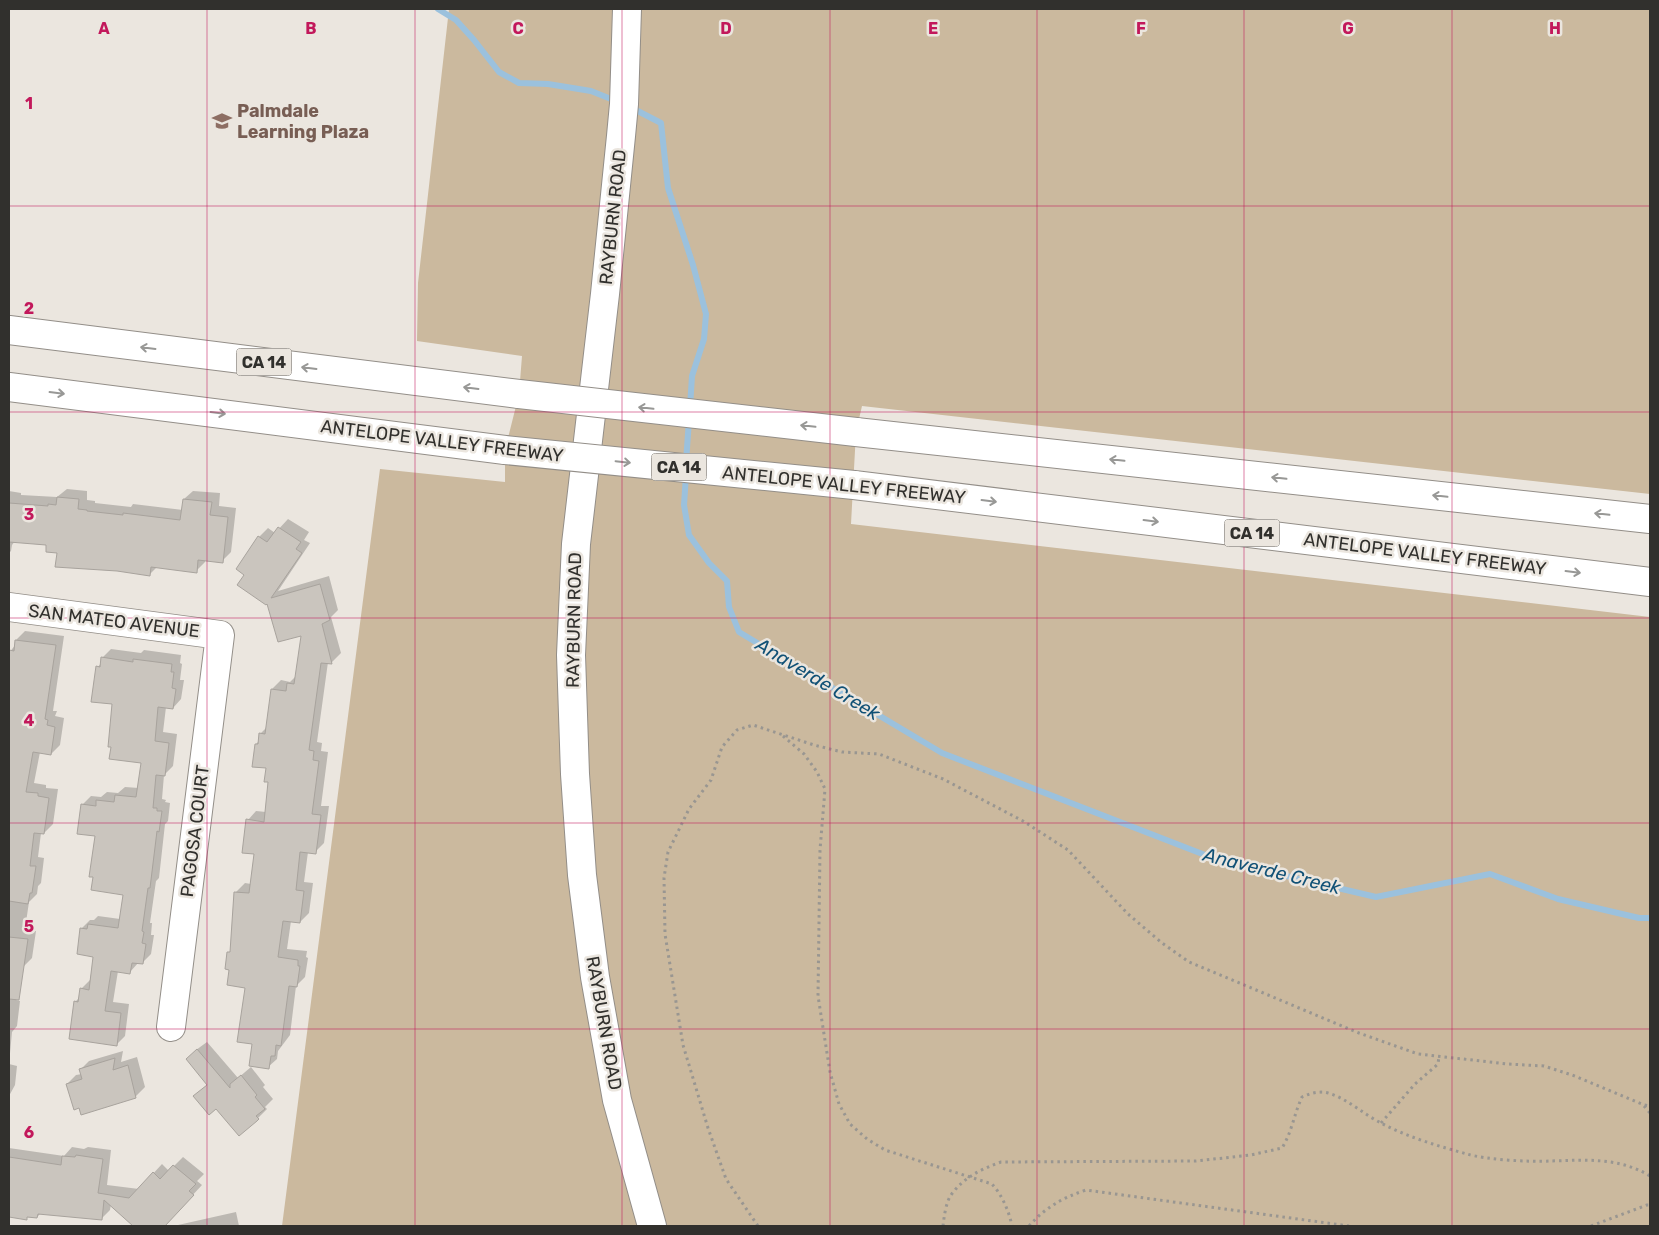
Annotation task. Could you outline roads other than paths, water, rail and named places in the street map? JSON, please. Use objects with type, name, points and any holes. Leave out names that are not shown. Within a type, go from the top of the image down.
[{"type":"main road","name":"RAYBURN ROAD","points":[[627,9],[621,136],[576,544],[572,655],[575,774],[582,875],[595,978],[617,1100],[652,1226]]},
{"type":"main road","name":"CA 14","points":[[9,330],[519,394],[1650,519]]},
{"type":"main road","name":"ANTELOPE VALLEY FREEWAY","points":[[9,387],[505,450],[854,485],[1650,582]]},
{"type":"main road","name":"SAN MATEO AVENUE","points":[[9,607],[220,634]]},
{"type":"main road","name":"PAGOSA COURT","points":[[171,1027],[220,634]]},
{"type":"waterway","name":"Anaverde Creek","points":[[438,9],[456,20],[499,72],[519,83],[548,84],[591,91],[616,101]]},
{"type":"waterway","name":"Anaverde Creek","points":[[630,107],[661,123],[668,188],[693,265],[706,314],[704,339],[692,376],[690,407]]},
{"type":"waterway","name":"Anaverde Creek","points":[[686,462],[689,420]]},
{"type":"waterway","name":"Anaverde Creek","points":[[686,475],[684,505],[689,535],[709,563],[727,581],[729,607],[739,632],[942,753],[1218,860],[1376,897],[1490,874],[1558,899],[1639,918],[1650,918]]},
{"type":"place","name":"Palmdale Learning Plaza","points":[[222,121]]}]
